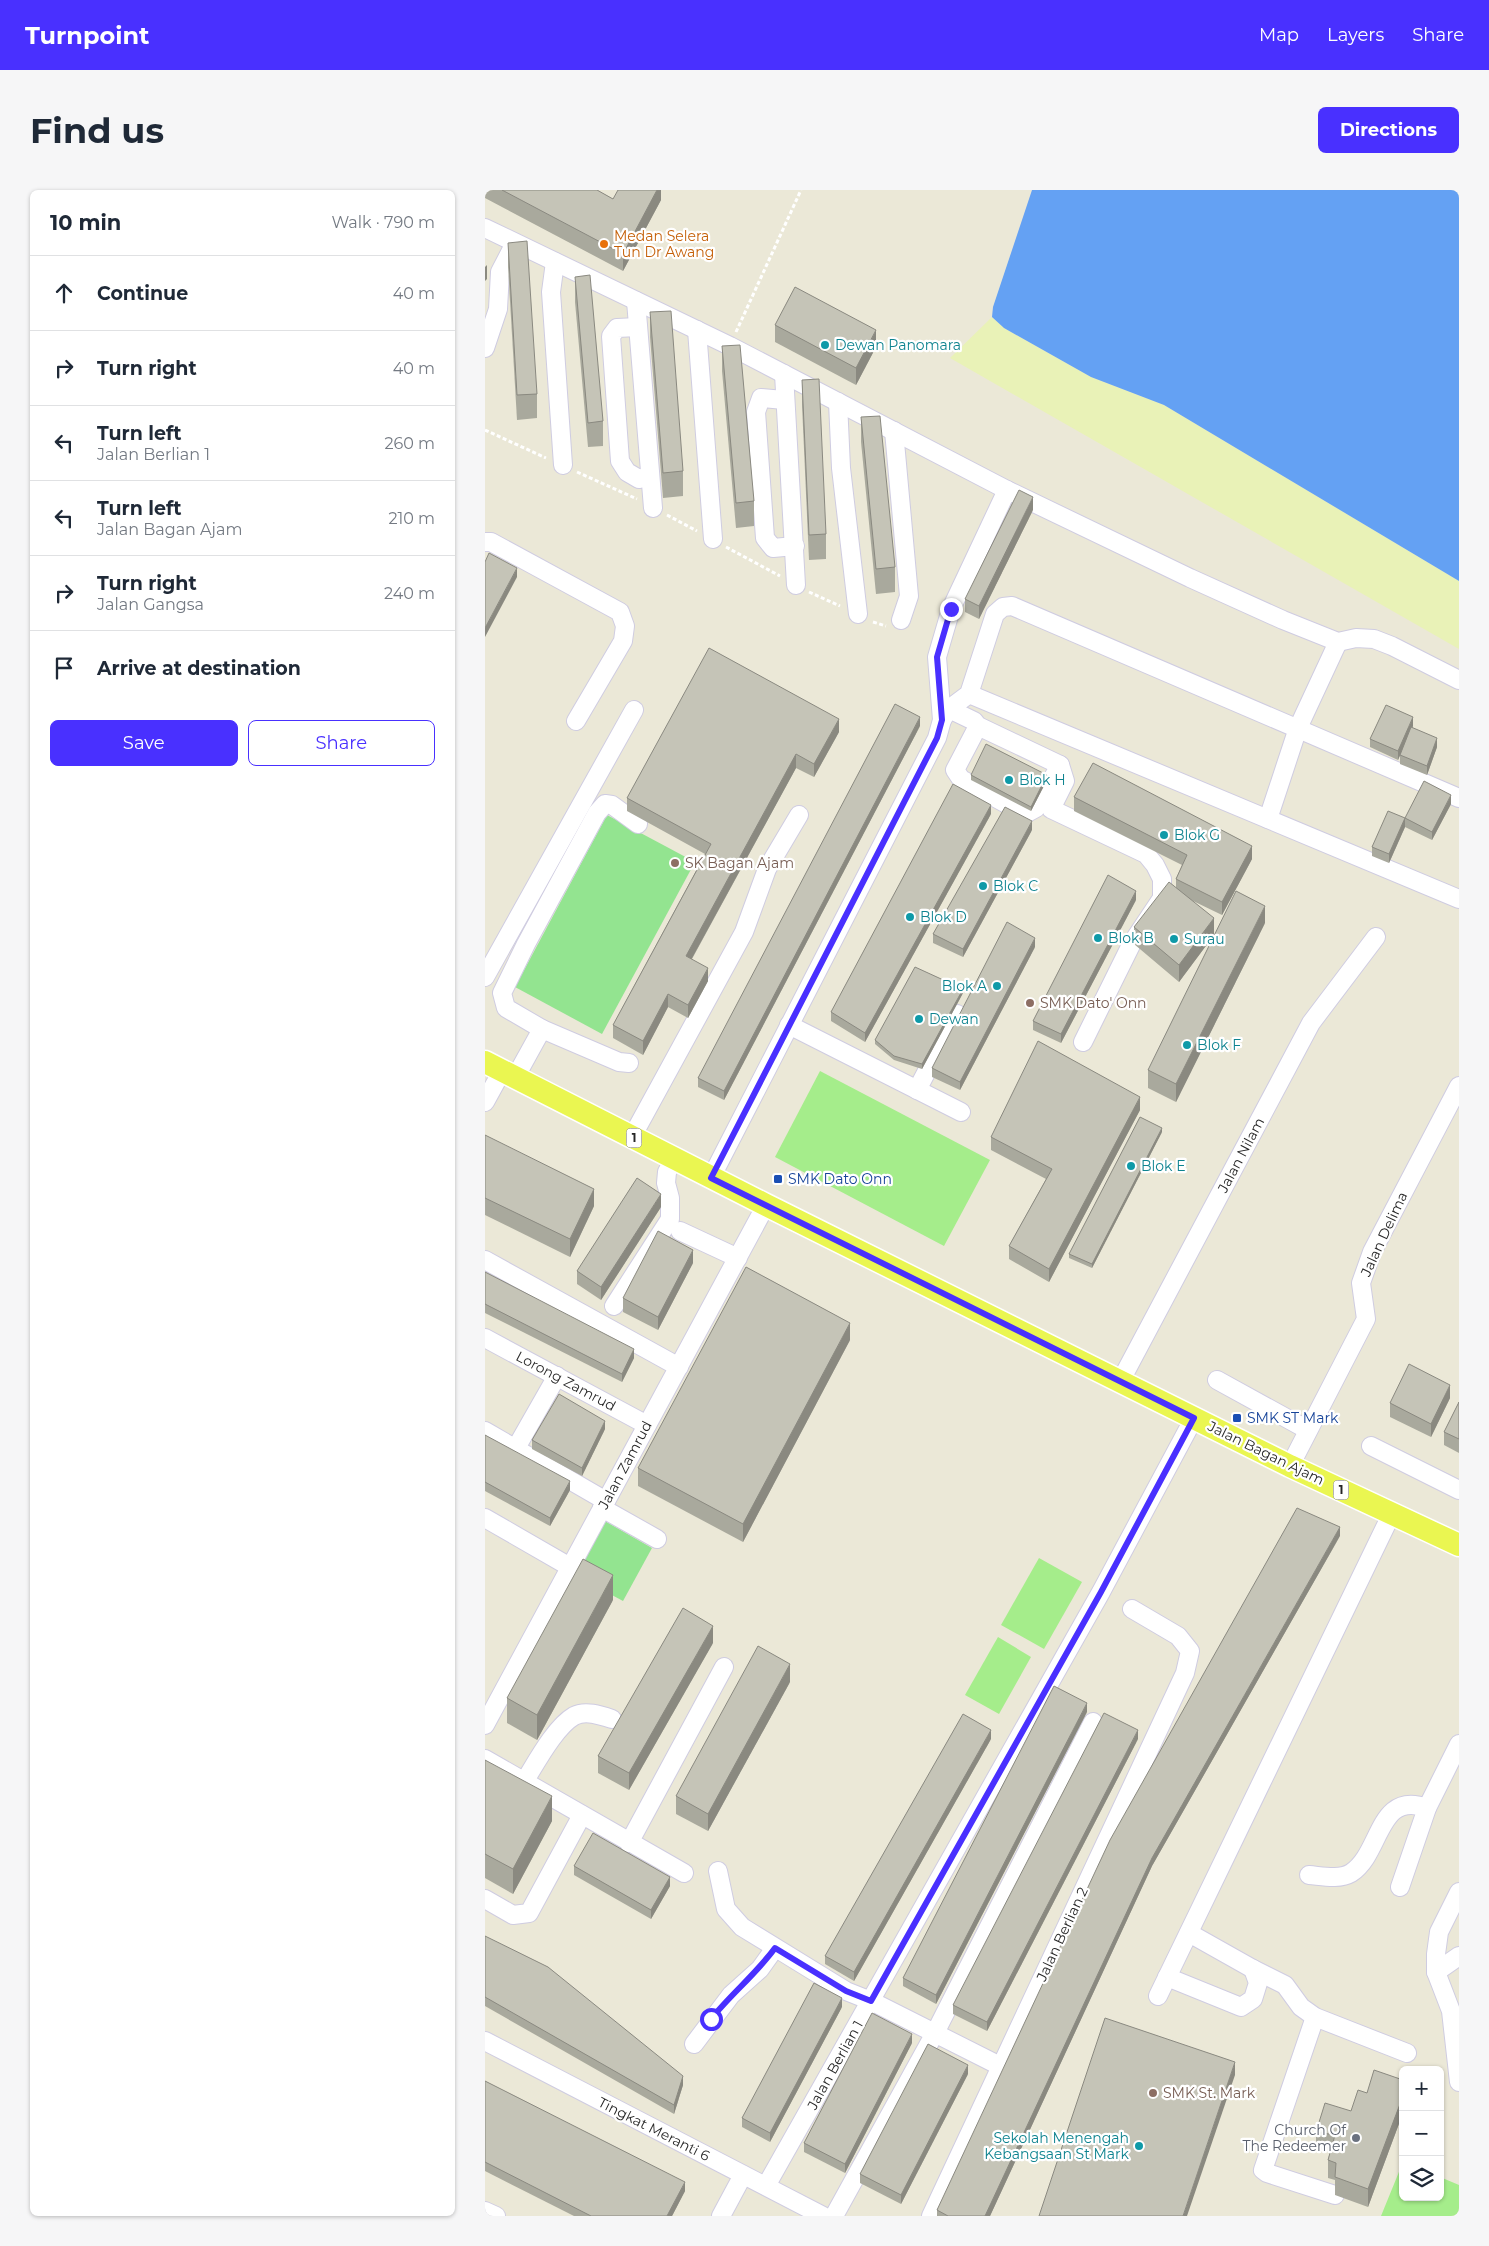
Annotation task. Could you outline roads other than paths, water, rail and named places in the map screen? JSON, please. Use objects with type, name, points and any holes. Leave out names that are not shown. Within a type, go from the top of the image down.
[{"type":"main road","name":"Jalan Bagan Ajam","points":[[501,1070],[766,1206],[1120,1382],[1290,1466],[1459,1545]]},
{"type":"street","points":[[485,228],[730,346],[1007,490],[1189,578],[1283,620],[1339,642],[1355,638],[1374,639],[1392,646],[1459,680]]},
{"type":"street","points":[[485,348],[498,309],[500,272],[515,242]]},
{"type":"street","points":[[555,262],[551,292],[563,465]]},
{"type":"street","points":[[636,301],[653,508]]},
{"type":"street","points":[[638,327],[617,328],[611,336],[620,461],[627,472],[639,479],[650,476]]},
{"type":"street","points":[[697,330],[713,539]]},
{"type":"street","points":[[784,374],[796,585]]},
{"type":"street","points":[[784,400],[761,398],[756,412],[765,538],[773,548],[795,546]]},
{"type":"street","points":[[838,402],[841,468],[858,614]]},
{"type":"street","points":[[894,431],[909,596],[901,620]]},
{"type":"street","points":[[946,715],[937,657],[951,609],[1007,490]]},
{"type":"street","points":[[485,542],[491,542],[620,612],[625,626],[623,641],[576,721]]},
{"type":"street","points":[[711,1178],[937,738],[946,715],[969,694],[995,614],[1003,607],[1012,606],[1459,798]]},
{"type":"street","points":[[1268,819],[1298,728],[1339,642]]},
{"type":"street","points":[[969,694],[1459,899]]},
{"type":"street","points":[[485,977],[634,710]]},
{"type":"street","points":[[946,715],[974,721],[978,726],[1060,765],[1065,781],[1051,809],[1146,854],[1155,865],[1162,879],[1161,898],[1132,942],[1083,1042]]},
{"type":"street","points":[[978,726],[955,770],[961,780],[1025,814],[1036,808],[1060,765]]},
{"type":"street","points":[[629,1063],[619,1062],[542,1029],[506,1008],[502,993],[526,944],[597,813],[605,804],[612,804],[638,824]]},
{"type":"street","points":[[632,1137],[744,932],[767,870],[799,814]]},
{"type":"street","name":"Jalan Nilam","points":[[1120,1382],[1311,1023],[1376,937]]},
{"type":"street","points":[[917,1090],[957,1014]]},
{"type":"street","points":[[789,1025],[961,1112]]},
{"type":"street","points":[[485,1102],[501,1070],[542,1029]]},
{"type":"street","name":"Jalan Delima","points":[[1290,1466],[1366,1319],[1361,1283],[1371,1252],[1459,1086]]},
{"type":"street","points":[[614,1306],[670,1218],[670,1198],[666,1183],[667,1172],[674,1159]]},
{"type":"street","name":"Jalan Zamrud","points":[[485,1725],[766,1206]]},
{"type":"street","points":[[680,1231],[738,1258]]},
{"type":"street","points":[[485,1260],[679,1367]]},
{"type":"street","name":"Lorong Zamrud","points":[[485,1340],[557,1376],[647,1425]]},
{"type":"street","points":[[516,1448],[557,1376]]},
{"type":"street","points":[[1217,1380],[1308,1430]]},
{"type":"street","name":"Jalan Berlian 1","points":[[766,2186],[1105,1584],[1194,1418]]},
{"type":"street","points":[[485,1430],[657,1539]]},
{"type":"street","points":[[1371,1446],[1459,1490]]},
{"type":"street","points":[[1158,1996],[1392,1513]]},
{"type":"street","points":[[485,1518],[571,1567]]},
{"type":"street","name":"Jalan Berlian 2","points":[[931,2216],[1185,1673],[1190,1651],[1178,1636],[1132,1609]]},
{"type":"street","points":[[629,1842],[724,1667]]},
{"type":"street","points":[[525,1782],[558,1731],[574,1716],[595,1713],[611,1719]]},
{"type":"street","points":[[834,2216],[935,2033],[1093,1722]]},
{"type":"street","points":[[1400,1887],[1427,1808],[1459,1744]]},
{"type":"street","points":[[485,1759],[684,1873]]},
{"type":"street","points":[[1309,1876],[1339,1877],[1351,1872],[1363,1862],[1389,1815],[1401,1805],[1414,1803],[1427,1808]]},
{"type":"street","points":[[485,1899],[513,1915],[529,1912],[582,1815]]},
{"type":"street","points":[[718,1871],[726,1909],[742,1927],[846,1991],[871,2001],[1000,2066]]},
{"type":"street","points":[[1459,1892],[1439,1932],[1435,1954],[1436,1972],[1451,2011],[1459,2082]]},
{"type":"street","points":[[1189,1933],[1285,1985],[1301,2007],[1315,2017],[1407,2054]]},
{"type":"street","points":[[694,2044],[731,1995],[760,1969],[775,1948]]},
{"type":"street","points":[[1436,1972],[1459,1956]]},
{"type":"street","points":[[1167,1978],[1241,2007],[1253,1999],[1258,1983],[1253,1969]]},
{"type":"street","points":[[1315,2017],[1263,2170],[1267,2173],[1335,2195]]},
{"type":"street","name":"Tingkat Meranti 6","points":[[485,2041],[823,2216]]},
{"type":"street","points":[[721,2216],[743,2175]]},
{"type":"street","points":[[485,2211],[496,2216]]},
{"type":"water","points":[[1032,190],[1459,190],[1459,581],[1164,405],[1091,377],[1004,328],[992,317],[993,307]]},
{"type":"place","name":"Medan Selera Tun Dr Awang","points":[[604,244]]},
{"type":"place","name":"Dewan Panomara","points":[[825,345]]},
{"type":"place","name":"Blok H","points":[[1009,780]]},
{"type":"place","name":"Blok G","points":[[1164,835]]},
{"type":"place","name":"SK Bagan Ajam","points":[[675,863]]},
{"type":"place","name":"Blok C","points":[[983,886]]},
{"type":"place","name":"Blok D","points":[[910,917]]},
{"type":"place","name":"Blok B","points":[[1098,938]]},
{"type":"place","name":"Surau","points":[[1174,939]]},
{"type":"place","name":"Blok A","points":[[997,986]]},
{"type":"place","name":"SMK Dato' Onn","points":[[1030,1003]]},
{"type":"place","name":"Dewan","points":[[919,1019]]},
{"type":"place","name":"Blok F","points":[[1187,1045]]},
{"type":"place","name":"Blok E","points":[[1131,1166]]},
{"type":"place","name":"SMK Dato Onn","points":[[778,1179]]},
{"type":"place","name":"SMK ST Mark","points":[[1237,1418]]},
{"type":"place","name":"SMK St. Mark","points":[[1153,2093]]},
{"type":"place","name":"Church Of The Redeemer","points":[[1356,2138]]},
{"type":"place","name":"Sekolah Menengah Kebangsaan St Mark","points":[[1139,2146]]}]
